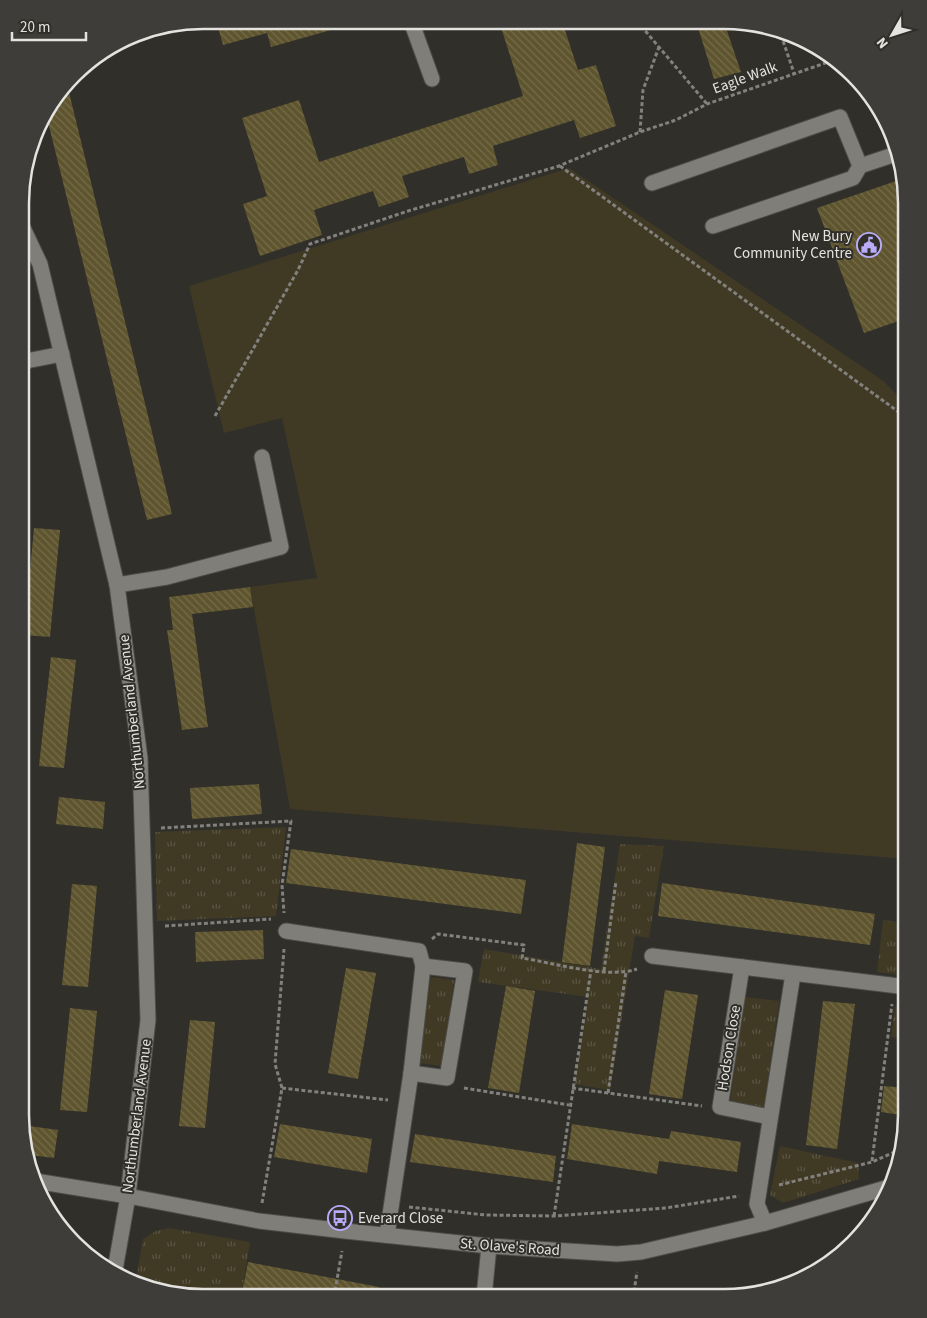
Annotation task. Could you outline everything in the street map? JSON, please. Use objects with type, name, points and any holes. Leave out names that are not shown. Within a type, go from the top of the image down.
[{"type":"street","points":[[414,29],[432,80]]},
{"type":"street","points":[[652,183],[840,116],[860,166]]},
{"type":"street","points":[[713,226],[853,178],[860,166],[891,156]]},
{"type":"street","name":"Northumberland Avenue","points":[[29,241],[40,264],[116,585],[140,758],[148,1020],[128,1196],[116,1266]]},
{"type":"street","points":[[29,360],[62,354]]},
{"type":"street","points":[[116,585],[166,577],[281,547],[262,457]]},
{"type":"street","points":[[286,931],[421,958],[465,971],[447,1078],[410,1073]]},
{"type":"street","points":[[652,956],[898,986]]},
{"type":"street","points":[[386,1236],[410,1073],[421,958]]},
{"type":"street","name":"Hodson Close","points":[[742,968],[720,1107],[770,1117]]},
{"type":"street","points":[[765,1223],[757,1204],[793,974]]},
{"type":"street","name":"St. Olave's Road","points":[[43,1182],[259,1220],[345,1231],[489,1246],[617,1254],[641,1252],[765,1223],[881,1189]]},
{"type":"street","points":[[485,1289],[489,1246]]},
{"type":"path","name":"Eagle Walk","points":[[644,29],[707,104],[826,62]]},
{"type":"path","points":[[783,39],[794,72]]},
{"type":"path","points":[[640,132],[643,90],[659,46]]},
{"type":"path","points":[[215,416],[298,270],[310,244],[408,211],[559,166],[640,132],[676,120],[707,104]]},
{"type":"path","points":[[559,166],[898,411]]},
{"type":"path","points":[[142,828],[291,821],[282,885],[286,931],[275,1064],[282,1088],[259,1220]]},
{"type":"path","points":[[604,971],[616,881]]},
{"type":"path","points":[[145,928],[273,918],[286,931]]},
{"type":"path","points":[[421,958],[438,934],[524,946],[522,958],[591,970],[626,972],[644,966],[652,956]]},
{"type":"path","points":[[554,1216],[591,970]]},
{"type":"path","points":[[608,1093],[626,972]]},
{"type":"path","points":[[872,1162],[898,1004]]},
{"type":"path","points":[[447,1078],[451,1086],[570,1106]]},
{"type":"path","points":[[282,1088],[406,1102]]},
{"type":"path","points":[[572,1088],[710,1108],[720,1107]]},
{"type":"path","points":[[391,1205],[486,1215],[554,1216],[666,1208],[718,1201],[872,1162],[894,1152]]},
{"type":"path","points":[[335,1289],[345,1231]]},
{"type":"path","points":[[635,1289],[641,1252]]},
{"type":"green space","points":[[569,168],[882,380],[898,396],[898,858],[290,809],[250,587],[317,578],[282,418],[224,433],[189,286]]},
{"type":"green space","points":[[286,827],[276,916],[157,921],[155,832]]},
{"type":"green space","points":[[620,844],[664,846],[649,938],[635,936],[610,1090],[574,1084],[588,997],[478,982],[484,949],[601,969]]},
{"type":"green space","points":[[883,920],[898,922],[898,975],[877,972]]},
{"type":"green space","points":[[431,977],[454,980],[442,1066],[418,1063]]},
{"type":"green space","points":[[745,997],[779,1001],[764,1107],[730,1102]]},
{"type":"green space","points":[[895,1006],[898,1006],[898,1038],[891,1037]]},
{"type":"green space","points":[[780,1146],[858,1163],[859,1179],[783,1203],[770,1195]]},
{"type":"green space","points":[[169,1228],[250,1242],[242,1289],[180,1288],[136,1276],[143,1239],[156,1231]]},
{"type":"building","points":[[219,29],[334,29],[271,47],[267,33],[223,45]]},
{"type":"building","points":[[502,29],[565,29],[578,70],[596,65],[616,126],[580,138],[574,120],[493,146],[498,165],[469,174],[464,157],[402,176],[409,197],[379,207],[373,191],[314,210],[322,235],[260,256],[243,204],[267,196],[242,118],[299,100],[319,162],[523,96]]},
{"type":"building","points":[[698,29],[726,29],[741,72],[714,79]]},
{"type":"building","points":[[69,92],[172,514],[147,520],[48,123]]},
{"type":"building","name":"New Bury Community Centre","points":[[897,181],[898,321],[864,333],[817,208]]},
{"type":"building","points":[[34,528],[60,530],[50,637],[29,635],[29,582]]},
{"type":"building","points":[[250,587],[253,607],[192,614],[208,727],[182,730],[167,630],[173,630],[169,597]]},
{"type":"building","points":[[51,657],[76,660],[64,768],[39,766]]},
{"type":"building","points":[[259,784],[262,814],[192,819],[190,788]]},
{"type":"building","points":[[59,797],[105,802],[103,829],[56,824]]},
{"type":"building","points":[[577,843],[605,847],[590,966],[562,962]]},
{"type":"building","points":[[291,849],[526,880],[521,914],[286,883]]},
{"type":"building","points":[[662,883],[875,914],[870,945],[658,916]]},
{"type":"building","points":[[72,884],[97,886],[88,987],[62,985]]},
{"type":"building","points":[[263,930],[264,959],[196,962],[195,932]]},
{"type":"building","points":[[346,968],[376,973],[358,1079],[328,1073]]},
{"type":"building","points":[[506,986],[535,991],[519,1093],[488,1088]]},
{"type":"building","points":[[665,990],[698,995],[682,1099],[649,1094]]},
{"type":"building","points":[[823,1001],[855,1004],[837,1149],[806,1145]]},
{"type":"building","points":[[70,1008],[97,1011],[87,1112],[60,1110]]},
{"type":"building","points":[[190,1020],[215,1022],[205,1128],[179,1126]]},
{"type":"building","points":[[884,1086],[898,1087],[898,1115],[881,1112]]},
{"type":"building","points":[[280,1124],[372,1139],[367,1173],[274,1157]]},
{"type":"building","points":[[572,1124],[669,1139],[671,1131],[741,1142],[737,1172],[659,1161],[657,1174],[567,1159]]},
{"type":"building","points":[[29,1126],[58,1130],[54,1158],[34,1156]]},
{"type":"building","points":[[415,1134],[556,1156],[553,1182],[410,1162]]},
{"type":"building","points":[[248,1262],[379,1287],[379,1289],[243,1288]]},
{"type":"place","name":"New Bury Community Centre","points":[[869,245]]},
{"type":"place","name":"Everard Close","points":[[340,1218]]}]
